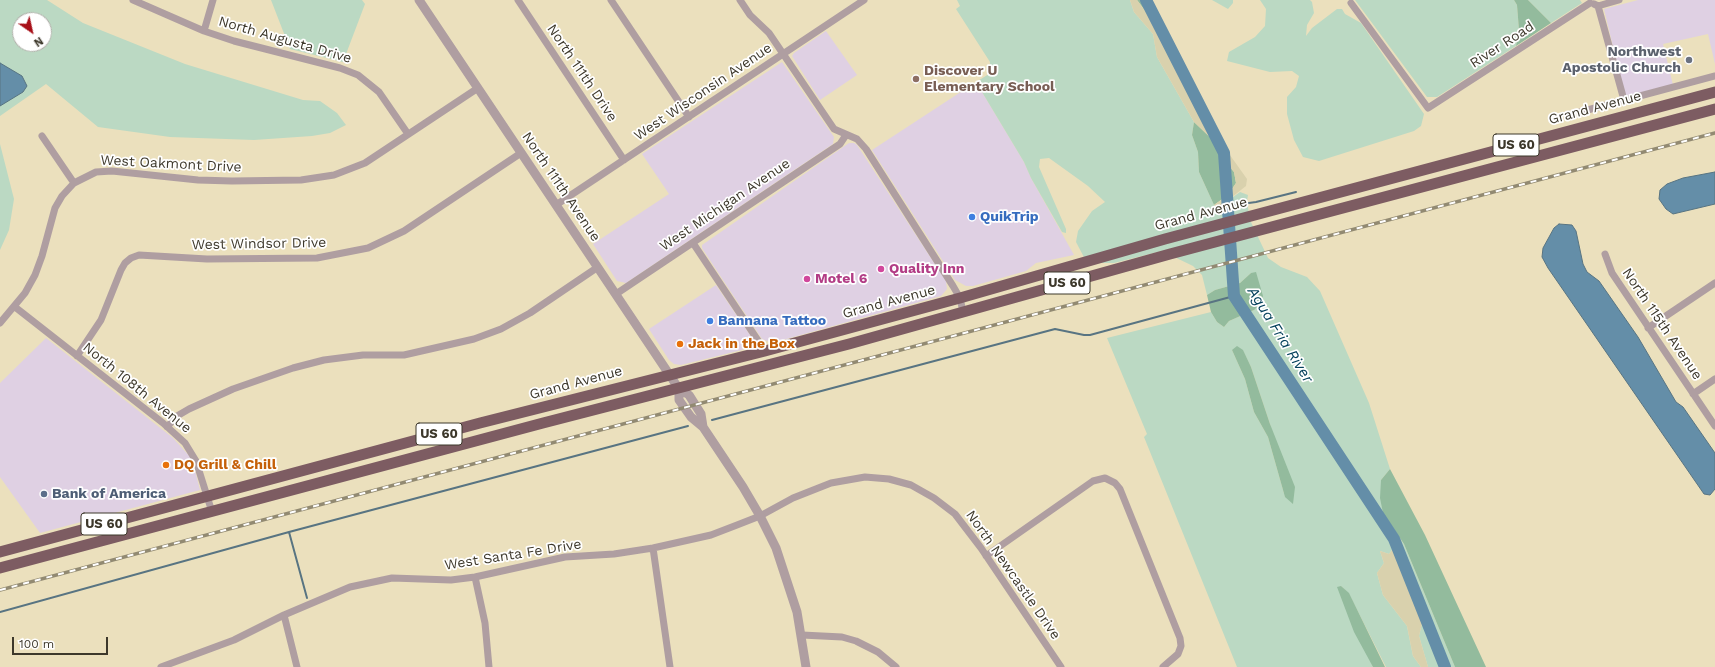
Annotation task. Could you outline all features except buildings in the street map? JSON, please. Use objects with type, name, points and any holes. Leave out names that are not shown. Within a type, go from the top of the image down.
[{"type":"highway","name":"Grand Avenue","points":[[0,552],[208,496],[765,351],[960,298],[1165,239],[1715,92]]},
{"type":"highway","name":"Grand Avenue","points":[[0,568],[542,423],[679,389],[1170,254],[1715,109]]},
{"type":"street","name":"North Augusta Drive","points":[[133,0],[204,31],[234,41],[340,68],[358,75],[379,92],[408,134]]},
{"type":"street","points":[[204,31],[213,0]]},
{"type":"street","name":"North 111th Avenue","points":[[419,0],[679,389],[689,395],[701,414],[703,427],[760,516],[776,548],[788,581],[802,635],[806,667]]},
{"type":"street","name":"North 111th Drive","points":[[518,0],[624,160]]},
{"type":"street","points":[[612,0],[689,117]]},
{"type":"street","points":[[740,0],[750,15],[769,33],[834,129],[860,141],[866,149],[960,298],[963,312]]},
{"type":"street","name":"West Wisconsin Avenue","points":[[556,205],[864,0]]},
{"type":"street","points":[[1589,2],[1598,6],[1619,0]]},
{"type":"street","name":"River Road","points":[[1351,3],[1428,108],[1589,2]]},
{"type":"street","points":[[1598,6],[1624,100]]},
{"type":"street","points":[[1580,112],[1715,76]]},
{"type":"street","name":"West Oakmont Drive","points":[[0,323],[15,307],[35,275],[55,208],[62,196],[74,183],[96,172],[112,171],[198,180],[294,180],[319,178],[349,170],[365,163],[478,88]]},
{"type":"street","name":"West Michigan Avenue","points":[[616,294],[840,144],[846,135]]},
{"type":"street","points":[[42,136],[74,183]]},
{"type":"street","name":"West Windsor Drive","points":[[77,356],[100,320],[121,270],[125,263],[131,258],[139,256],[228,260],[317,258],[368,248],[404,231],[521,153]]},
{"type":"street","points":[[693,242],[765,351]]},
{"type":"street","name":"North 115th Avenue","points":[[1605,254],[1612,273],[1715,426]]},
{"type":"street","points":[[167,427],[177,416],[189,408],[238,386],[293,368],[330,359],[363,355],[404,355],[474,339],[501,329],[530,313],[598,267]]},
{"type":"street","points":[[1648,328],[1715,283]]},
{"type":"street","name":"North 108th Avenue","points":[[15,307],[167,427],[192,451],[212,512]]},
{"type":"street","points":[[1693,394],[1715,379]]},
{"type":"street","name":"North Newcastle Drive","points":[[760,516],[793,498],[831,483],[865,478],[889,479],[917,488],[941,502],[962,522],[1061,667]]},
{"type":"street","points":[[986,556],[1093,481],[1109,479],[1116,482],[1179,635],[1180,650],[1174,659],[1163,667]]},
{"type":"street","name":"West Santa Fe Drive","points":[[161,667],[234,640],[284,615],[337,592],[381,580],[403,578],[452,580],[475,577],[565,557],[614,554],[653,548],[711,535],[760,516]]},
{"type":"street","points":[[653,548],[670,667]]},
{"type":"street","points":[[475,577],[485,623],[489,667]]},
{"type":"street","points":[[284,615],[297,667]]},
{"type":"street","points":[[802,635],[842,637],[856,641],[878,652],[896,667]]},
{"type":"shaded area","points":[[1638,0],[1715,0],[1715,64],[1708,34],[1663,44],[1673,85],[1625,97],[1604,9]]},
{"type":"shaded area","points":[[826,31],[857,75],[820,100],[792,56],[794,53]]},
{"type":"shaded area","points":[[782,62],[834,137],[833,144],[626,283],[617,281],[593,244],[669,194],[642,154]]},
{"type":"shaded area","points":[[976,82],[1024,162],[1031,178],[1074,255],[1036,263],[1026,271],[973,286],[966,286],[955,280],[872,150]]},
{"type":"shaded area","points":[[849,143],[854,143],[857,145],[946,281],[947,289],[941,296],[772,343],[762,339],[702,248],[702,245]]},
{"type":"shaded area","points":[[716,285],[752,338],[750,346],[742,350],[681,365],[674,364],[669,360],[649,329]]},
{"type":"shaded area","points":[[46,338],[173,438],[192,459],[200,490],[40,533],[0,477],[0,383]]},
{"type":"green space","points":[[0,0],[47,0],[83,23],[185,64],[303,100],[320,101],[337,113],[346,125],[330,133],[312,136],[254,140],[170,137],[98,127],[46,84],[0,116]]},
{"type":"green space","points":[[271,0],[362,0],[365,4],[343,62],[290,49]]},
{"type":"green space","points":[[957,0],[1130,0],[1134,12],[1153,34],[1157,57],[1194,122],[1192,135],[1198,152],[1199,172],[1214,205],[1218,208],[1240,192],[1248,195],[1247,201],[1250,220],[1268,258],[1281,267],[1307,277],[1320,291],[1369,403],[1390,469],[1381,480],[1383,513],[1404,544],[1455,667],[1428,667],[1419,636],[1426,606],[1416,584],[1392,550],[1389,554],[1380,551],[1384,563],[1377,573],[1383,595],[1407,626],[1413,656],[1421,667],[1386,667],[1349,594],[1341,586],[1373,667],[1237,667],[1144,437],[1147,434],[1107,338],[1211,312],[1217,322],[1224,327],[1229,321],[1254,310],[1251,273],[1240,283],[1215,290],[1207,295],[1202,275],[1193,266],[1162,251],[1114,263],[1087,263],[1076,242],[1078,231],[1092,211],[1105,202],[1088,186],[1049,158],[1040,159],[1039,167],[1066,229],[1066,233],[1062,232],[1031,178],[1024,162],[976,82],[989,74],[990,62],[956,9],[960,6]],"holes":[[[1232,350],[1243,351],[1251,367],[1270,424],[1285,497],[1268,437],[1254,412],[1245,379]]]},
{"type":"green space","points":[[1137,0],[1145,0],[1162,26],[1205,104],[1216,135],[1205,120],[1191,91],[1166,50],[1158,28]]},
{"type":"green space","points":[[1212,0],[1233,0],[1233,3],[1228,9]]},
{"type":"green space","points":[[1260,0],[1310,0],[1312,2],[1314,13],[1307,25],[1306,36],[1312,28],[1337,9],[1342,9],[1345,14],[1361,23],[1424,114],[1421,126],[1414,131],[1319,161],[1303,157],[1294,140],[1287,114],[1287,97],[1296,87],[1299,76],[1292,71],[1270,72],[1227,61],[1229,52],[1255,37],[1265,26],[1266,9]]},
{"type":"green space","points":[[1355,0],[1514,0],[1517,5],[1519,30],[1516,46],[1437,97],[1427,97]]},
{"type":"green space","points":[[1514,0],[1528,0],[1551,23],[1516,46],[1519,30],[1517,5]]},
{"type":"green space","points":[[1528,0],[1580,0],[1582,3],[1551,23]]},
{"type":"green space","points":[[1194,122],[1215,142],[1224,160],[1234,172],[1236,183],[1228,195],[1214,205],[1199,172],[1198,152],[1192,135]]},
{"type":"green space","points":[[0,144],[14,199],[9,230],[0,250]]},
{"type":"green space","points":[[1256,272],[1263,296],[1260,304],[1254,310],[1229,321],[1224,327],[1217,322],[1211,312],[1207,295],[1215,290],[1240,283],[1251,273]]},
{"type":"green space","points":[[1237,346],[1243,350],[1251,367],[1270,424],[1295,487],[1293,504],[1285,497],[1268,437],[1254,412],[1245,379],[1232,350]]},
{"type":"green space","points":[[1390,469],[1425,535],[1486,667],[1455,667],[1404,544],[1383,513],[1380,498],[1381,480]]},
{"type":"green space","points":[[1341,586],[1349,593],[1385,667],[1373,667],[1354,632],[1337,587]]},
{"type":"sand","points":[[1130,0],[1137,0],[1158,28],[1166,50],[1191,91],[1205,120],[1247,179],[1246,186],[1218,208],[1214,205],[1228,195],[1236,183],[1234,172],[1224,160],[1215,142],[1194,122],[1157,57],[1153,34],[1134,12]]},
{"type":"sand","points":[[1399,542],[1426,606],[1419,636],[1428,667],[1421,667],[1413,656],[1407,626],[1383,595],[1377,573],[1384,563],[1380,551],[1389,554],[1392,550],[1391,546]]},
{"type":"water","points":[[0,63],[22,76],[27,86],[23,92],[0,106]]},
{"type":"water","points":[[1715,172],[1715,204],[1673,214],[1666,209],[1659,199],[1660,190],[1667,184],[1683,178]]},
{"type":"water","points":[[1559,224],[1572,225],[1576,231],[1583,264],[1587,272],[1599,281],[1638,337],[1676,402],[1683,407],[1715,453],[1715,489],[1710,495],[1704,494],[1548,268],[1542,257],[1543,248],[1554,228]]},
{"type":"waterway","name":"Agua Fria River","points":[[1146,0],[1224,153],[1234,296],[1394,539],[1445,667]]},
{"type":"waterway","points":[[1227,206],[1256,202],[1296,192]]},
{"type":"waterway","points":[[712,420],[1055,329],[1090,335],[1234,296]]},
{"type":"waterway","points":[[0,612],[289,532],[688,426]]},
{"type":"waterway","points":[[289,532],[307,598]]},
{"type":"railway","points":[[0,590],[1715,133]]},
{"type":"place","name":"Northwest Apostolic Church","points":[[1689,60]]},
{"type":"place","name":"Discover U Elementary School","points":[[916,79]]},
{"type":"place","name":"QuikTrip","points":[[972,217]]},
{"type":"place","name":"Quality Inn","points":[[881,269]]},
{"type":"place","name":"Motel 6","points":[[807,279]]},
{"type":"place","name":"Bannana Tattoo","points":[[710,321]]},
{"type":"place","name":"Jack in the Box","points":[[680,344]]},
{"type":"place","name":"DQ Grill & Chill","points":[[166,465]]},
{"type":"place","name":"Bank of America","points":[[44,494]]}]
